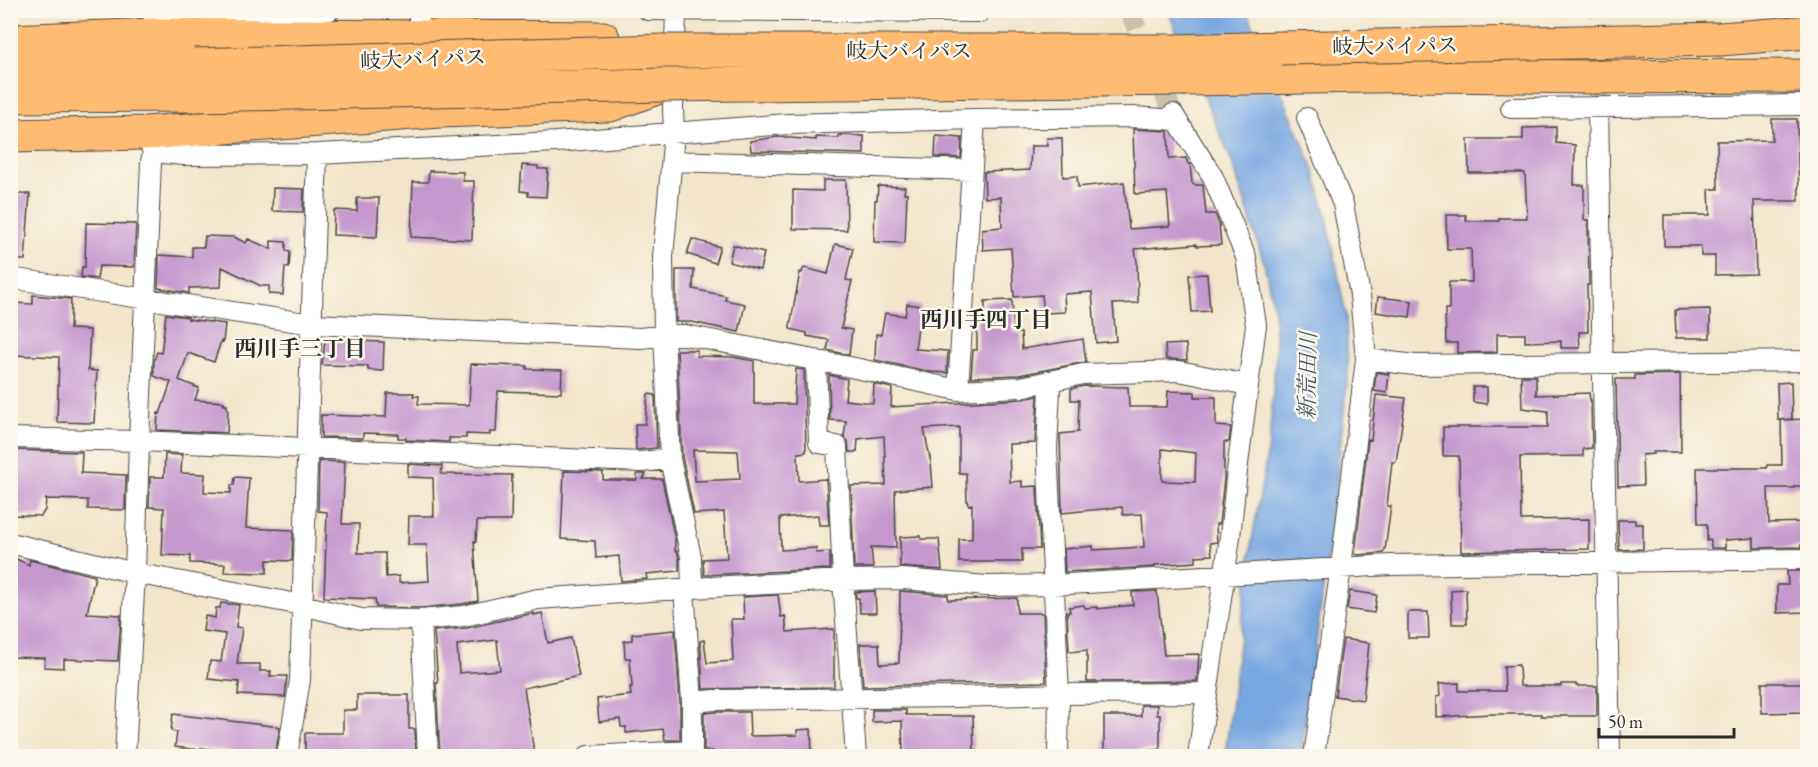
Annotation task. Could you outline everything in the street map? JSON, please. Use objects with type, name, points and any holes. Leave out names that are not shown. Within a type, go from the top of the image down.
[{"type":"highway","points":[[10,41],[153,20],[613,38],[663,51]]},
{"type":"highway","name":"岐大バイパス","points":[[10,66],[195,66],[663,51],[1177,51],[1721,39],[1808,32]]},
{"type":"highway","name":"岐大バイパス","points":[[10,96],[209,95],[664,85],[1306,76],[1808,76]]},
{"type":"highway","points":[[10,136],[149,142],[440,111],[610,105],[664,85]]},
{"type":"street","points":[[153,20],[330,10]]},
{"type":"street","points":[[648,10],[980,12],[980,10]]},
{"type":"street","points":[[588,756],[692,754],[688,588],[691,557],[670,459],[664,335],[663,257],[674,133],[676,11]]},
{"type":"street","points":[[1511,108],[1808,105]]},
{"type":"street","points":[[1599,107],[1610,756]]},
{"type":"street","points":[[125,756],[146,299],[151,162],[149,142],[183,155],[317,154],[556,142],[788,124],[1134,117],[1174,117],[1213,177],[1246,257],[1256,325],[1248,385],[1232,575],[1206,693],[1198,756]]},
{"type":"street","points":[[1307,118],[1343,204],[1360,295],[1366,359],[1314,756]]},
{"type":"street","points":[[958,390],[975,119]]},
{"type":"street","points":[[418,149],[419,128]]},
{"type":"street","points":[[287,756],[300,680],[317,154]]},
{"type":"street","points":[[672,161],[972,170]]},
{"type":"street","points":[[10,278],[312,324],[641,338],[685,335],[958,390],[1022,387],[1083,374],[1179,371],[1248,385]]},
{"type":"street","points":[[1366,359],[1415,365],[1808,361]]},
{"type":"street","points":[[816,360],[819,443],[837,446],[843,580],[856,756]]},
{"type":"street","points":[[1048,381],[1050,389],[1047,449],[1059,694],[1058,756]]},
{"type":"street","points":[[10,438],[139,441],[641,462],[670,459]]},
{"type":"street","points":[[10,543],[135,573],[302,605],[362,619],[421,620],[464,616],[538,599],[843,580],[903,579],[987,586],[1052,585],[1337,568],[1808,559]]},
{"type":"street","points":[[421,620],[428,756]]},
{"type":"street","points":[[692,702],[1206,693]]},
{"type":"water","name":"新荒田川","points":[[1168,11],[1247,11],[1314,170],[1328,222],[1346,316],[1348,373],[1333,515],[1301,756],[1225,756],[1252,540],[1269,444],[1276,353],[1274,310],[1264,263],[1232,162]]},
{"type":"building","points":[[1772,119],[1797,119],[1799,201],[1754,201],[1756,274],[1715,275],[1715,256],[1701,256],[1701,246],[1664,246],[1664,215],[1710,215],[1709,189],[1718,189],[1717,141],[1772,140]]},
{"type":"building","points":[[1556,127],[1556,143],[1575,145],[1574,185],[1584,185],[1584,220],[1588,220],[1588,332],[1579,332],[1580,348],[1561,348],[1561,341],[1525,342],[1525,334],[1497,334],[1497,352],[1457,353],[1457,343],[1446,343],[1445,309],[1449,309],[1449,282],[1472,282],[1471,249],[1447,249],[1446,215],[1466,215],[1466,221],[1527,218],[1525,173],[1469,173],[1468,139],[1523,139],[1523,128]]},
{"type":"building","points":[[1133,129],[1168,131],[1169,159],[1186,158],[1190,164],[1192,183],[1203,185],[1206,214],[1215,214],[1219,224],[1221,245],[1197,246],[1196,244],[1135,249],[1138,303],[1113,304],[1116,341],[1096,343],[1092,292],[1064,294],[1065,312],[1044,313],[1042,295],[1014,297],[1011,248],[983,250],[982,229],[1002,227],[1001,197],[985,198],[984,172],[1030,170],[1031,146],[1048,146],[1047,138],[1062,138],[1063,177],[1077,176],[1078,187],[1124,182],[1129,229],[1170,226],[1167,192],[1135,194]]},
{"type":"building","points":[[839,135],[864,136],[864,154],[751,151],[750,141],[778,137],[816,140],[816,137],[839,138]]},
{"type":"building","points":[[936,136],[962,138],[961,158],[935,157]]},
{"type":"building","points":[[522,165],[548,169],[546,197],[528,196],[528,192],[520,191]]},
{"type":"building","points":[[429,171],[463,172],[463,181],[474,181],[472,240],[411,237],[413,182],[428,182]]},
{"type":"building","points":[[823,180],[846,180],[847,230],[793,229],[793,190],[823,191]]},
{"type":"building","points":[[878,186],[905,187],[904,193],[907,193],[905,243],[874,242],[875,200],[877,200]]},
{"type":"building","points":[[273,188],[304,189],[303,212],[272,211]]},
{"type":"building","points":[[10,194],[30,194],[25,260],[10,260]]},
{"type":"building","points":[[357,198],[379,198],[377,237],[333,235],[334,210],[357,211]]},
{"type":"building","points":[[86,223],[136,224],[134,267],[99,266],[97,279],[81,277],[82,267],[85,267]]},
{"type":"building","points":[[205,236],[234,237],[246,243],[248,239],[271,249],[271,241],[286,242],[286,251],[290,252],[289,268],[285,267],[283,295],[269,294],[269,286],[261,286],[222,267],[221,287],[189,288],[189,293],[158,288],[159,255],[192,257],[192,247],[204,247]]},
{"type":"building","points":[[692,239],[720,247],[715,263],[687,254]]},
{"type":"building","points":[[835,244],[853,248],[846,280],[852,281],[841,328],[852,330],[849,355],[827,350],[829,340],[807,336],[807,333],[790,329],[800,272],[802,273],[805,268],[828,274]]},
{"type":"building","points":[[733,245],[764,253],[760,270],[729,262]]},
{"type":"building","points":[[676,270],[694,270],[693,289],[726,296],[725,300],[745,304],[739,332],[692,322],[676,322]]},
{"type":"building","points":[[1207,274],[1210,311],[1192,312],[1189,275]]},
{"type":"building","points":[[33,295],[71,299],[70,329],[90,330],[88,370],[97,371],[94,423],[57,422],[59,357],[10,355],[10,303],[33,304]]},
{"type":"building","points":[[1378,297],[1412,301],[1410,317],[1376,312]]},
{"type":"building","points":[[1012,300],[1014,333],[1021,333],[1022,349],[1083,339],[1086,362],[1019,375],[971,377],[973,350],[977,350],[977,316],[985,316],[985,301]]},
{"type":"building","points":[[907,304],[921,306],[915,349],[948,351],[947,373],[931,372],[875,360],[876,334],[881,335],[885,313],[905,316]]},
{"type":"building","points":[[1710,309],[1710,338],[1676,338],[1675,310]]},
{"type":"building","points":[[166,314],[225,324],[223,342],[221,341],[214,362],[188,353],[179,380],[199,388],[195,400],[224,402],[224,405],[227,405],[227,433],[157,430],[158,413],[160,414],[171,382],[154,376],[154,361],[157,352],[161,353]]},
{"type":"building","points":[[325,340],[384,342],[383,371],[368,370],[368,366],[322,365]]},
{"type":"building","points":[[1186,344],[1187,360],[1166,359],[1165,345]]},
{"type":"building","points":[[677,350],[697,350],[697,356],[733,357],[754,361],[754,404],[794,404],[796,369],[804,370],[806,452],[798,453],[799,481],[826,479],[829,525],[819,525],[818,515],[780,518],[781,550],[816,548],[816,553],[830,552],[830,569],[704,575],[703,559],[727,558],[724,512],[694,514],[682,457]],"holes":[[[693,450],[738,451],[740,479],[695,481]]]},
{"type":"building","points":[[471,364],[562,370],[561,393],[498,391],[496,432],[490,432],[490,435],[466,434],[466,438],[449,438],[449,442],[406,440],[406,438],[398,438],[398,434],[363,433],[363,438],[321,437],[321,415],[386,417],[387,393],[414,393],[413,396],[419,396],[418,404],[469,405]]},
{"type":"building","points":[[1376,372],[1389,374],[1387,393],[1374,391]]},
{"type":"building","points":[[1680,374],[1681,452],[1653,452],[1653,454],[1642,455],[1643,485],[1618,486],[1616,379],[1635,379],[1635,375]]},
{"type":"building","points":[[829,375],[847,379],[845,400],[873,403],[874,384],[892,388],[891,407],[1038,396],[1035,443],[1009,444],[1010,482],[1022,481],[1022,487],[1037,486],[1040,549],[1022,549],[1022,562],[959,562],[959,539],[972,539],[972,504],[969,505],[967,502],[966,473],[959,473],[959,427],[924,429],[933,487],[895,490],[896,548],[871,547],[873,568],[854,568],[851,486],[886,485],[884,436],[858,439],[857,452],[849,452],[848,441],[844,437],[846,421],[830,420]]},
{"type":"building","points":[[1521,376],[1536,376],[1536,395],[1589,393],[1592,448],[1583,449],[1583,456],[1520,457],[1521,520],[1589,519],[1589,549],[1461,552],[1459,456],[1443,456],[1443,427],[1548,427],[1548,411],[1522,408]]},
{"type":"building","points":[[1791,382],[1792,419],[1778,420],[1777,383]]},
{"type":"building","points":[[1084,386],[1128,387],[1129,407],[1167,407],[1168,391],[1195,392],[1195,397],[1216,397],[1216,426],[1231,427],[1229,442],[1224,442],[1224,479],[1219,524],[1216,524],[1217,542],[1210,543],[1212,555],[1196,556],[1196,562],[1155,565],[1155,567],[1065,572],[1064,549],[1093,546],[1093,550],[1144,547],[1142,514],[1123,515],[1122,507],[1062,513],[1060,434],[1078,432],[1079,400],[1071,400],[1071,389]],"holes":[[[1162,449],[1196,453],[1195,482],[1162,481]]]},
{"type":"building","points":[[1473,387],[1487,387],[1487,404],[1473,402]]},
{"type":"building","points":[[648,394],[655,395],[657,448],[636,450],[635,424],[645,424]]},
{"type":"building","points":[[1376,395],[1406,398],[1396,462],[1392,462],[1387,506],[1391,506],[1385,550],[1383,553],[1358,555],[1355,554],[1368,439],[1371,440]]},
{"type":"building","points":[[1808,419],[1805,486],[1768,488],[1769,523],[1808,522],[1808,545],[1754,548],[1754,538],[1725,540],[1725,548],[1711,548],[1711,540],[1707,541],[1707,524],[1698,524],[1697,468],[1767,468],[1767,465],[1782,465],[1781,420]]},
{"type":"building","points":[[10,450],[82,452],[81,473],[126,475],[125,510],[88,509],[88,500],[46,499],[45,510],[41,516],[10,515]]},
{"type":"building","points":[[165,454],[182,455],[181,473],[205,474],[204,492],[231,493],[231,485],[234,485],[235,477],[249,478],[246,528],[293,530],[292,561],[267,560],[267,573],[224,572],[225,564],[190,563],[190,556],[162,555],[164,508],[149,507],[150,477],[164,477]]},
{"type":"building","points":[[319,461],[345,462],[342,524],[359,524],[358,553],[385,553],[386,577],[399,576],[399,583],[429,581],[427,545],[408,545],[409,516],[434,516],[433,478],[408,477],[408,464],[442,466],[441,474],[512,475],[511,521],[477,521],[476,542],[474,541],[478,601],[421,608],[376,607],[375,599],[324,597],[327,512],[318,511]]},
{"type":"building","points":[[564,471],[603,472],[603,480],[637,480],[637,474],[646,474],[643,479],[662,479],[675,540],[675,551],[679,558],[679,571],[646,574],[647,579],[621,581],[619,556],[596,558],[595,541],[561,539]]},
{"type":"building","points":[[1618,520],[1635,520],[1635,524],[1643,524],[1643,549],[1619,550]]},
{"type":"building","points":[[921,536],[921,539],[939,539],[942,570],[900,567],[900,537]]},
{"type":"building","points":[[10,556],[29,565],[30,560],[95,576],[87,613],[121,615],[118,661],[64,659],[64,668],[44,667],[45,658],[10,657]]},
{"type":"building","points":[[1787,571],[1802,571],[1802,587],[1808,587],[1808,612],[1777,613],[1777,585],[1788,585]]},
{"type":"building","points":[[1466,589],[1467,624],[1452,624],[1451,590]]},
{"type":"building","points":[[875,591],[876,613],[860,613],[859,598],[856,598],[856,592]]},
{"type":"building","points":[[900,591],[948,595],[948,600],[1017,598],[1017,613],[1043,613],[1046,682],[863,686],[860,644],[879,644],[880,664],[899,663]]},
{"type":"building","points":[[1157,591],[1164,655],[1199,654],[1197,681],[1087,682],[1087,650],[1069,652],[1067,612],[1070,612],[1069,607],[1084,605],[1085,608],[1097,607],[1097,609],[1133,605],[1132,592]]},
{"type":"building","points":[[1350,591],[1377,595],[1374,613],[1347,609]]},
{"type":"building","points":[[778,595],[781,617],[785,616],[787,632],[834,629],[834,687],[703,689],[700,641],[704,640],[707,663],[733,661],[731,619],[744,619],[743,597]]},
{"type":"building","points":[[221,603],[239,605],[236,627],[242,628],[237,664],[260,664],[260,671],[271,671],[270,676],[287,676],[285,697],[238,695],[239,682],[208,679],[210,661],[221,662],[225,634],[203,631],[205,616],[215,618],[216,608],[220,608]]},
{"type":"building","points":[[1408,612],[1428,612],[1429,638],[1408,638]]},
{"type":"building","points":[[542,613],[548,643],[571,638],[579,676],[524,688],[534,752],[511,756],[440,756],[434,631],[467,628]],"holes":[[[497,640],[500,670],[459,673],[457,645]]]},
{"type":"building","points":[[675,630],[680,740],[665,740],[663,729],[626,733],[626,727],[621,727],[620,719],[599,722],[597,699],[631,695],[630,658],[625,658],[624,641],[632,640],[632,634]]},
{"type":"building","points":[[1343,639],[1369,643],[1363,700],[1335,696]]},
{"type":"building","points":[[1519,665],[1520,686],[1576,684],[1576,686],[1597,686],[1597,716],[1492,714],[1436,717],[1436,697],[1440,696],[1439,684],[1459,683],[1459,691],[1505,691],[1504,666]]},
{"type":"building","points":[[1762,683],[1807,683],[1807,712],[1762,713]]},
{"type":"building","points":[[357,695],[409,695],[409,729],[415,729],[416,756],[305,756],[305,733],[343,733],[343,710],[357,710]]},
{"type":"building","points":[[1141,705],[1157,705],[1157,715],[1160,715],[1160,750],[1104,750],[1104,716],[1141,716]]},
{"type":"building","points":[[872,710],[906,710],[906,715],[973,716],[974,756],[903,756],[902,721],[872,722]]},
{"type":"building","points":[[749,712],[750,736],[797,735],[797,730],[811,729],[812,756],[713,756],[713,751],[704,751],[704,713]]},
{"type":"building","points":[[173,714],[280,727],[275,756],[241,756],[232,755],[233,752],[175,747],[177,732],[171,731]]},
{"type":"tunnel","points":[[1129,10],[1173,114]]},
{"type":"tunnel","points":[[1598,107],[1599,10]]},
{"type":"district","name":"西川手四丁目","points":[[986,319]]},
{"type":"district","name":"西川手三丁目","points":[[300,348]]}]
